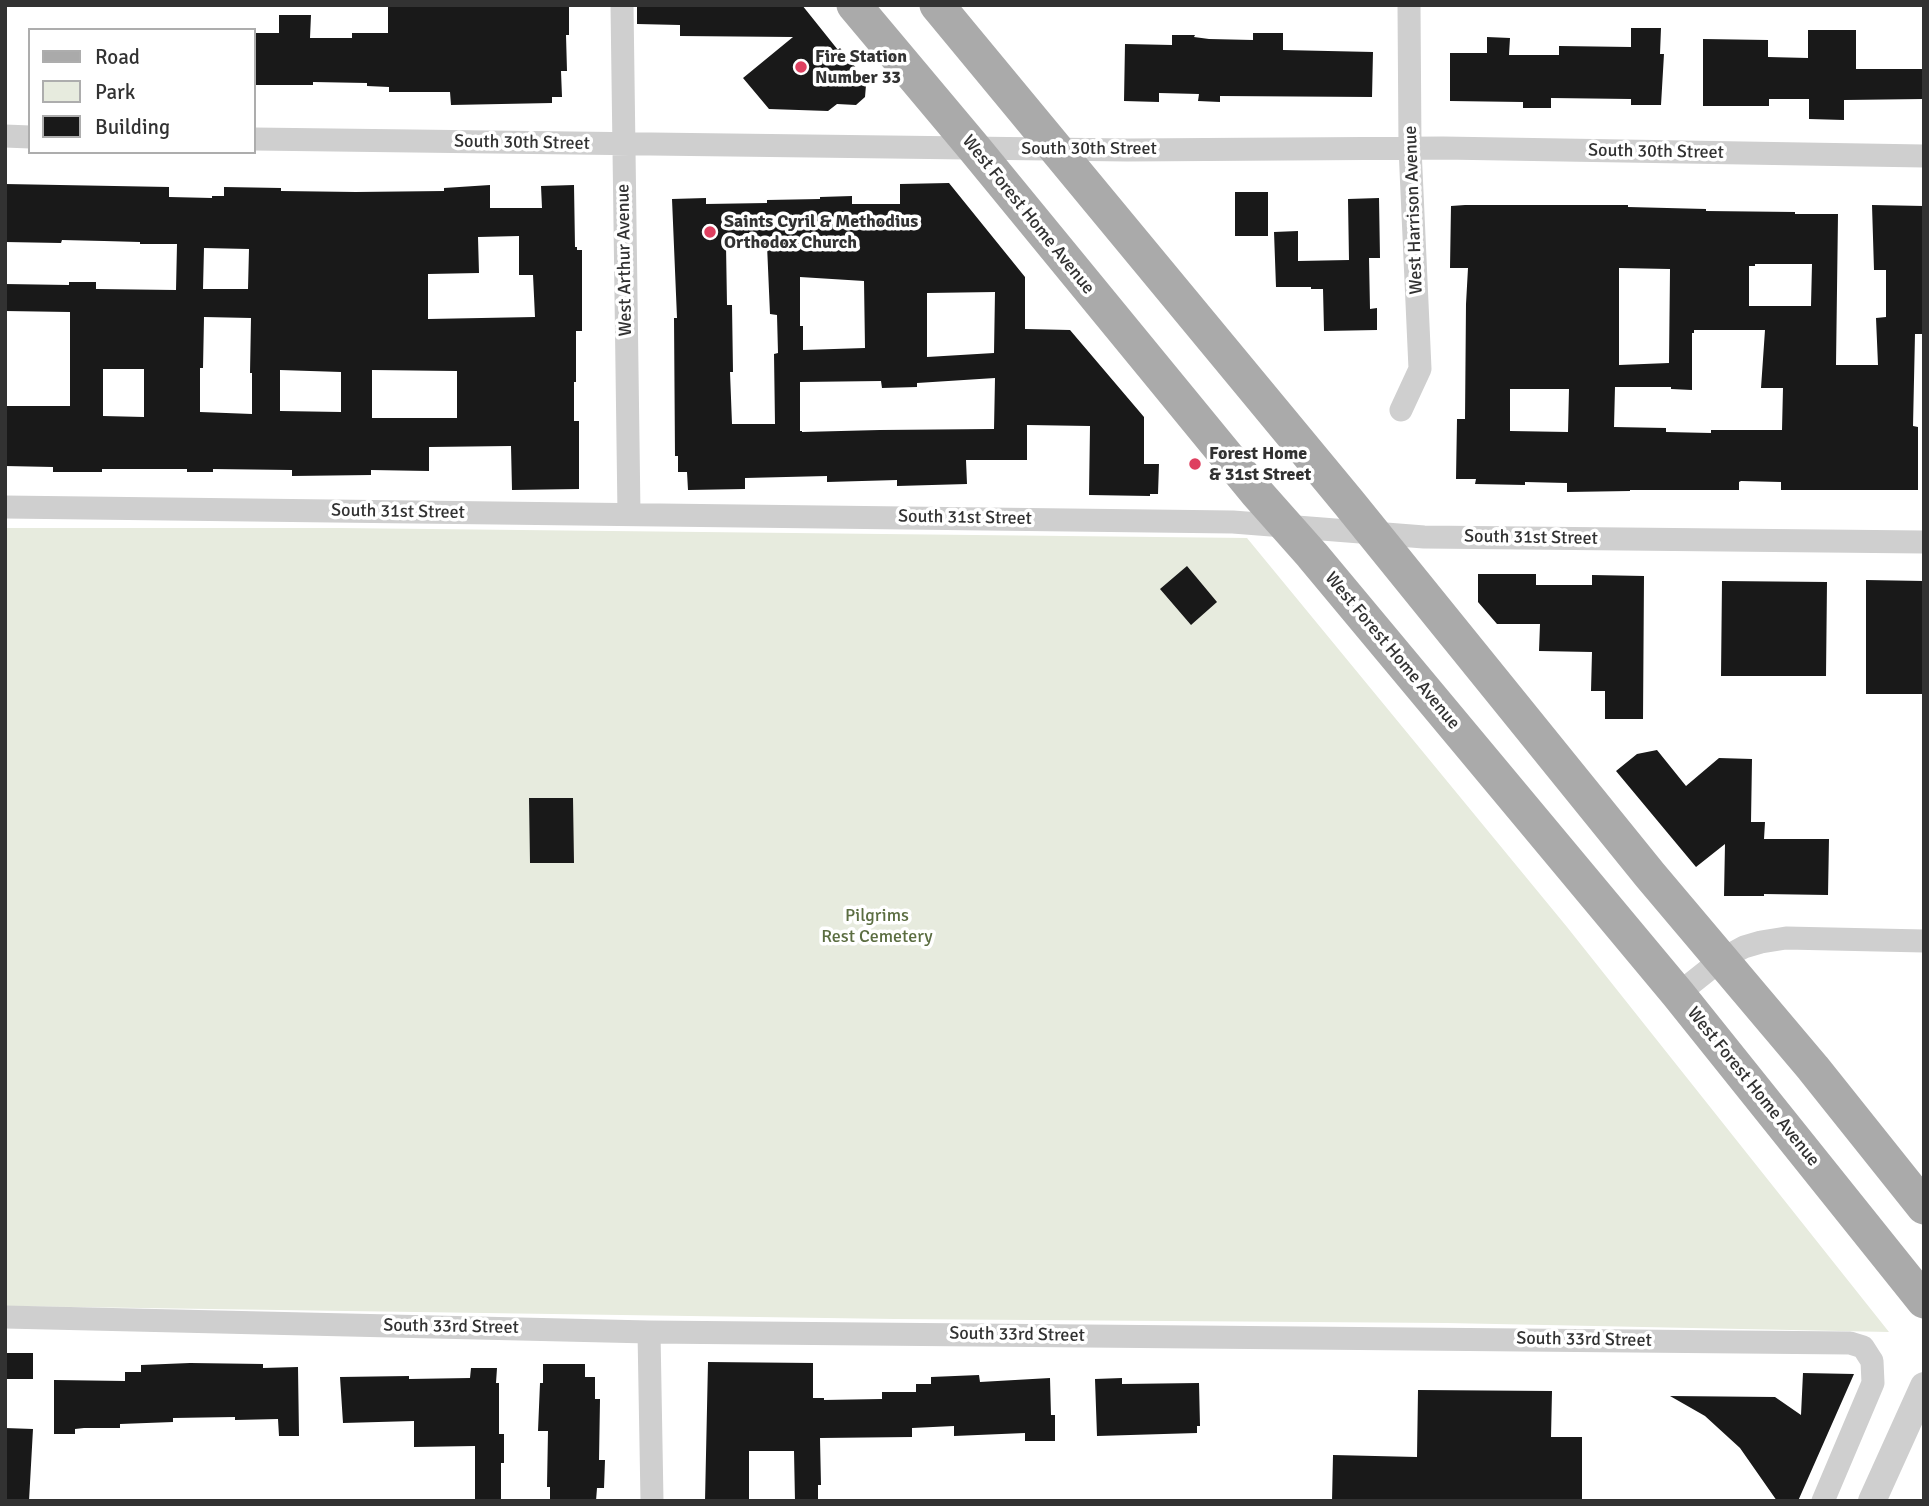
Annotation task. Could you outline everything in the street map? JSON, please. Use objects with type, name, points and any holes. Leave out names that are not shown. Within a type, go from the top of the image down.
[{"type":"main road","name":"West Forest Home Avenue","points":[[854,5],[1248,482],[1678,993],[1920,1297]]},
{"type":"main road","points":[[937,5],[1373,533],[1650,875],[1813,1068],[1924,1208]]},
{"type":"street","name":"West Arthur Avenue","points":[[622,5],[629,514]]},
{"type":"street","name":"West Harrison Avenue","points":[[1401,410],[1420,369],[1410,148],[1409,5]]},
{"type":"street","points":[[5,136],[28,137]]},
{"type":"street","name":"South 30th Street","points":[[256,139],[1057,149],[1410,148],[1924,156]]},
{"type":"street","name":"South 31st Street","points":[[5,507],[1233,522],[1424,537],[1924,542]]},
{"type":"street","points":[[1678,993],[1744,947],[1786,938],[1924,941]]},
{"type":"street","name":"South 33rd Street","points":[[5,1317],[649,1332],[1850,1343],[1863,1347],[1872,1361],[1872,1383],[1822,1501]]},
{"type":"street","points":[[649,1332],[652,1501]]},
{"type":"street","points":[[1872,1501],[1924,1386]]},
{"type":"green space","name":"Pilgrims Rest Cemetery","points":[[5,528],[339,528],[1247,538],[1567,927],[1889,1332],[1447,1323],[895,1319],[5,1306]]},
{"type":"building","points":[[388,5],[569,5],[567,71],[561,71],[562,97],[552,97],[552,103],[451,105],[450,92],[389,92],[389,87],[367,86],[367,83],[256,85],[256,33],[279,33],[279,15],[311,15],[310,38],[352,38],[352,33],[388,33]]},
{"type":"building","points":[[637,5],[802,5],[857,69],[854,71],[866,85],[865,97],[856,105],[837,104],[828,111],[769,109],[743,78],[793,37],[680,36],[680,25],[637,24]]},
{"type":"building","points":[[1631,28],[1661,28],[1660,54],[1664,54],[1661,105],[1631,105],[1631,99],[1551,98],[1551,108],[1523,108],[1523,102],[1450,101],[1450,53],[1487,53],[1487,37],[1510,38],[1509,55],[1559,55],[1559,46],[1631,47]]},
{"type":"building","points":[[1808,30],[1856,30],[1856,69],[1924,69],[1924,99],[1844,100],[1844,120],[1809,119],[1809,99],[1769,99],[1769,106],[1703,106],[1703,39],[1768,40],[1768,57],[1808,58]]},
{"type":"building","points":[[1253,33],[1283,33],[1283,50],[1373,52],[1372,97],[1220,96],[1220,102],[1198,101],[1199,94],[1159,93],[1159,102],[1124,101],[1125,44],[1172,45],[1172,35],[1253,40]]},
{"type":"building","points":[[949,183],[1025,277],[1025,329],[1070,330],[1144,417],[1144,464],[1159,464],[1158,494],[1089,495],[1090,426],[1027,425],[1027,460],[966,460],[967,484],[897,486],[897,480],[827,482],[827,476],[745,478],[745,489],[688,490],[687,472],[678,472],[678,456],[675,456],[674,318],[677,318],[672,199],[706,198],[706,204],[767,203],[767,200],[852,196],[852,204],[900,204],[900,184]],"holes":[[[726,245],[767,245],[770,314],[777,315],[778,353],[774,354],[775,424],[732,424],[732,305],[727,305]],[[800,277],[864,281],[865,348],[803,350],[803,326],[800,326]],[[995,292],[994,353],[927,357],[927,293]],[[995,378],[994,429],[800,431],[800,382],[881,381],[882,388],[917,387],[917,383]]]},
{"type":"building","points":[[5,184],[169,187],[169,197],[212,198],[224,196],[224,187],[356,192],[444,191],[444,188],[490,185],[490,208],[542,208],[541,186],[574,185],[575,247],[582,250],[582,331],[576,331],[574,382],[574,421],[579,421],[579,489],[512,490],[511,446],[429,447],[429,471],[371,470],[371,475],[292,476],[292,470],[213,469],[213,472],[187,472],[187,469],[102,469],[102,472],[53,472],[53,467],[5,466],[5,406],[70,406],[70,312],[5,311],[5,284],[69,285],[69,282],[96,282],[96,289],[176,290],[177,244],[62,240],[61,243],[5,242]],"holes":[[[519,236],[519,275],[533,275],[535,317],[428,319],[428,274],[479,273],[478,237]],[[204,248],[249,249],[248,289],[203,289]],[[204,317],[251,318],[252,414],[200,412],[200,368],[203,368]],[[103,369],[144,369],[144,417],[103,416]],[[280,370],[341,372],[341,412],[280,411]],[[372,370],[457,371],[457,418],[372,418]]]},
{"type":"building","points":[[1235,192],[1268,192],[1268,236],[1235,236]]},
{"type":"building","points":[[1379,198],[1380,258],[1369,258],[1370,309],[1377,308],[1377,330],[1324,331],[1323,289],[1276,287],[1274,232],[1298,231],[1298,261],[1349,260],[1348,199]]},
{"type":"building","points":[[1628,205],[1706,211],[1838,214],[1836,365],[1878,365],[1876,318],[1886,317],[1886,270],[1874,270],[1872,205],[1924,206],[1924,334],[1915,334],[1913,426],[1918,427],[1918,490],[1781,490],[1781,482],[1741,481],[1739,490],[1567,492],[1567,483],[1475,484],[1476,479],[1456,479],[1457,419],[1465,419],[1468,268],[1450,268],[1451,206]],"holes":[[[1812,264],[1811,306],[1749,306],[1749,266]],[[1619,268],[1670,269],[1669,363],[1619,365]],[[1694,330],[1765,330],[1761,388],[1783,388],[1782,430],[1711,430],[1711,433],[1666,432],[1666,428],[1614,427],[1615,387],[1671,387],[1692,390]],[[1510,389],[1569,389],[1568,432],[1510,431]]]},
{"type":"building","points":[[1187,566],[1217,602],[1191,625],[1160,589]]},
{"type":"building","points":[[1478,574],[1536,574],[1536,585],[1592,585],[1592,575],[1644,576],[1643,719],[1605,719],[1605,691],[1591,691],[1592,652],[1539,651],[1540,624],[1497,624],[1478,602]]},
{"type":"building","points":[[1866,580],[1924,581],[1924,694],[1866,694]]},
{"type":"building","points":[[1722,581],[1827,582],[1826,676],[1721,676]]},
{"type":"building","points":[[1657,750],[1686,786],[1719,758],[1752,759],[1751,822],[1765,822],[1764,839],[1829,839],[1828,895],[1724,896],[1725,844],[1696,867],[1616,771],[1637,754]]},
{"type":"building","points":[[529,798],[573,798],[574,863],[530,863]]},
{"type":"building","points":[[6,1353],[33,1353],[33,1379],[6,1379]]},
{"type":"building","points":[[708,1362],[813,1363],[813,1398],[824,1400],[882,1399],[882,1392],[916,1392],[916,1384],[931,1384],[931,1377],[979,1375],[980,1382],[1050,1378],[1055,1441],[1025,1441],[1025,1433],[954,1436],[954,1426],[912,1428],[912,1437],[820,1438],[821,1485],[818,1485],[818,1501],[795,1501],[794,1451],[749,1451],[749,1501],[705,1501]]},
{"type":"building","points":[[263,1364],[263,1368],[298,1367],[299,1436],[279,1436],[278,1419],[235,1420],[235,1417],[173,1418],[173,1422],[120,1424],[120,1428],[84,1428],[75,1429],[75,1434],[54,1434],[54,1380],[125,1381],[125,1372],[141,1372],[141,1365]]},
{"type":"building","points":[[543,1364],[585,1364],[585,1377],[595,1377],[595,1399],[600,1399],[599,1460],[605,1460],[604,1488],[597,1488],[596,1501],[550,1501],[550,1487],[547,1487],[548,1431],[538,1431]]},
{"type":"building","points":[[471,1368],[497,1368],[499,1434],[504,1434],[501,1501],[475,1501],[475,1446],[414,1447],[414,1421],[343,1423],[340,1377],[470,1378]]},
{"type":"building","points":[[1803,1373],[1854,1374],[1798,1501],[1777,1501],[1740,1448],[1705,1416],[1670,1396],[1775,1397],[1801,1415]]},
{"type":"building","points":[[1122,1378],[1122,1384],[1199,1383],[1200,1426],[1197,1426],[1197,1433],[1097,1436],[1095,1379]]},
{"type":"building","points":[[1418,1390],[1552,1391],[1551,1437],[1582,1437],[1582,1501],[1332,1501],[1333,1455],[1417,1457]]},
{"type":"building","points":[[5,1428],[33,1429],[29,1501],[5,1501]]},
{"type":"place","name":"Fire Station Number 33","points":[[801,67]]},
{"type":"place","name":"Saints Cyril & Methodius Orthodox Church","points":[[710,232]]},
{"type":"place","name":"Forest Home & 31st Street","points":[[1195,464]]}]
